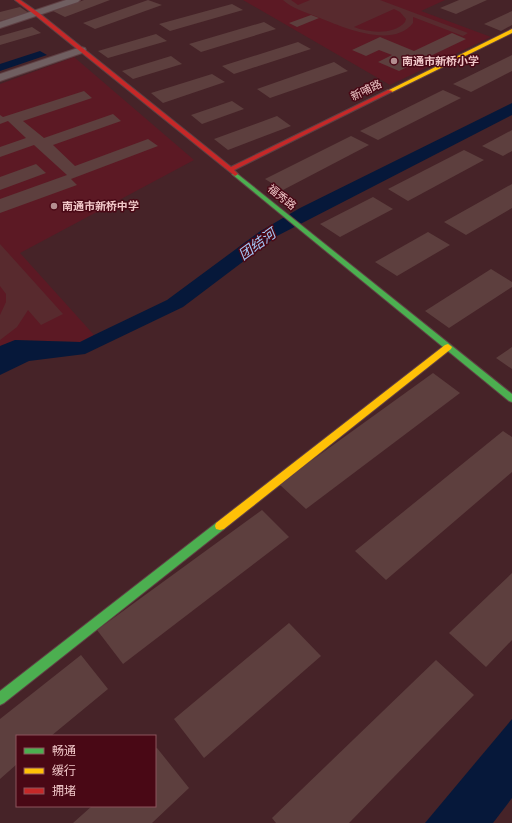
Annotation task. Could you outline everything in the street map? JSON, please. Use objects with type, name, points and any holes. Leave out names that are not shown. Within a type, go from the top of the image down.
[{"type":"street","name":"福秀路","points":[[17,0],[37,14],[512,399]]},
{"type":"street","points":[[0,25],[37,14],[75,0]]},
{"type":"street","name":"新哺路","points":[[230,170],[512,31]]},
{"type":"street","points":[[0,78],[81,50]]},
{"type":"street","points":[[0,699],[448,347]]},
{"type":"shaded area","name":"南通市新桥小学","points":[[243,0],[445,0],[421,11],[491,37],[390,85]]},
{"type":"shaded area","points":[[283,0],[291,0],[298,5],[310,0],[380,0],[468,33],[463,36],[413,17],[413,23],[404,31],[392,35],[366,33],[351,30],[298,10]],"holes":[[[394,9],[400,12],[406,19],[405,22],[388,31],[367,31],[354,27]]]},
{"type":"shaded area","name":"南通市新桥中学","points":[[74,57],[194,160],[20,253],[94,335],[80,342],[15,340],[0,346],[0,84]]},
{"type":"shaded area","points":[[0,244],[63,314],[41,325],[28,310],[17,327],[0,340],[0,315],[6,302],[6,294],[0,286]]},
{"type":"water","points":[[40,51],[47,55],[0,71],[0,64]]},
{"type":"water","name":"团结河","points":[[512,103],[512,115],[277,236],[183,307],[85,354],[29,361],[0,375],[0,346],[15,340],[80,342],[167,300],[259,232],[300,208]]},
{"type":"water","points":[[512,719],[512,798],[493,823],[425,823]]},
{"type":"building","points":[[84,0],[110,0],[65,17],[53,11]]},
{"type":"building","points":[[148,0],[162,5],[95,29],[83,23]]},
{"type":"building","points":[[459,0],[487,0],[456,14],[440,8]]},
{"type":"building","points":[[232,4],[243,10],[170,31],[159,24]]},
{"type":"building","points":[[20,7],[29,13],[0,21],[0,12]]},
{"type":"building","points":[[512,11],[512,25],[501,31],[484,24]]},
{"type":"building","points":[[311,15],[319,18],[297,27],[289,23]]},
{"type":"building","points":[[264,22],[276,29],[201,52],[189,44]]},
{"type":"building","points":[[32,27],[41,33],[0,45],[0,36]]},
{"type":"building","points":[[452,33],[466,39],[399,71],[378,62],[392,55],[379,50],[366,56],[352,50],[380,37],[414,51]]},
{"type":"building","points":[[156,34],[167,41],[108,58],[98,51]]},
{"type":"building","points":[[298,42],[311,49],[234,74],[222,66]]},
{"type":"building","points":[[512,55],[512,71],[471,92],[453,84]]},
{"type":"building","points":[[171,56],[182,64],[133,79],[122,71]]},
{"type":"building","points":[[334,62],[348,71],[270,98],[257,89]]},
{"type":"building","points":[[212,74],[225,82],[163,103],[151,93]]},
{"type":"building","points":[[443,90],[461,98],[378,140],[360,131]]},
{"type":"building","points":[[84,91],[92,98],[23,121],[44,138],[113,114],[121,121],[53,145],[75,166],[148,139],[158,146],[71,179],[77,185],[0,213],[0,199],[67,175],[34,145],[0,157],[0,147],[26,138],[8,121],[0,124],[0,115],[3,117]]},
{"type":"building","points":[[232,101],[244,109],[202,124],[191,115]]},
{"type":"building","points":[[277,116],[291,126],[228,150],[214,139]]},
{"type":"building","points":[[512,130],[512,151],[503,156],[482,146]]},
{"type":"building","points":[[351,136],[369,145],[283,190],[265,179]]},
{"type":"building","points":[[464,150],[484,160],[408,201],[388,189]]},
{"type":"building","points":[[36,164],[46,173],[0,190],[0,177]]},
{"type":"building","points":[[512,184],[512,208],[466,235],[444,222]]},
{"type":"building","points":[[373,197],[393,209],[340,237],[320,224]]},
{"type":"building","points":[[428,232],[450,245],[397,276],[375,262]]},
{"type":"building","points":[[491,269],[512,282],[512,287],[449,328],[425,311]]},
{"type":"building","points":[[512,347],[512,369],[496,358]]},
{"type":"building","points":[[433,373],[460,393],[306,509],[279,484]]},
{"type":"building","points":[[503,431],[512,437],[512,472],[386,580],[355,551]]},
{"type":"building","points":[[262,510],[289,537],[123,664],[97,630]]},
{"type":"building","points":[[512,573],[512,640],[486,667],[449,633]]},
{"type":"building","points":[[289,623],[321,656],[204,758],[174,719]]},
{"type":"building","points":[[81,655],[108,689],[52,735],[16,735],[16,765],[0,779],[0,719]]},
{"type":"building","points":[[436,660],[474,695],[349,823],[276,823],[272,818]]},
{"type":"building","points":[[156,748],[189,788],[152,823],[73,823],[91,807],[156,807]]},
{"type":"traffic: fast","points":[[235,174],[512,399]]},
{"type":"traffic: fast","points":[[0,699],[220,526]]},
{"type":"traffic: slow","points":[[390,91],[512,31]]},
{"type":"traffic: slow","points":[[220,526],[448,347]]},
{"type":"traffic: jam","points":[[17,0],[37,14],[235,174]]},
{"type":"traffic: jam","points":[[230,170],[390,91]]},
{"type":"place","name":"南通市新桥小学","points":[[394,61]]},
{"type":"place","name":"南通市新桥中学","points":[[54,206]]}]
